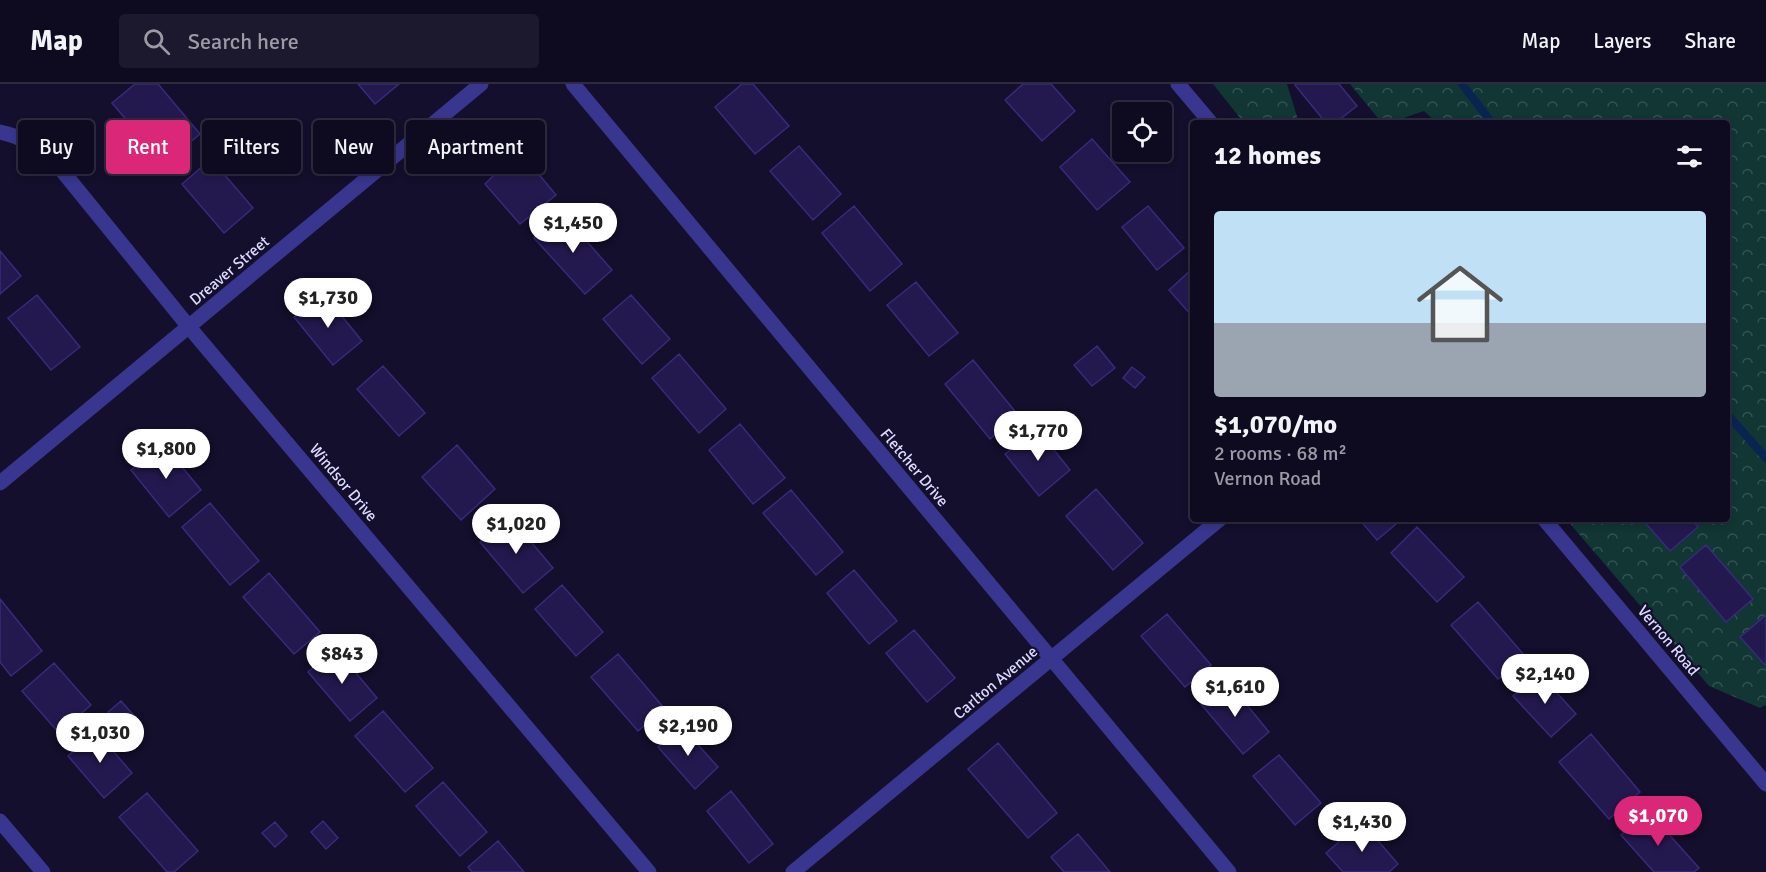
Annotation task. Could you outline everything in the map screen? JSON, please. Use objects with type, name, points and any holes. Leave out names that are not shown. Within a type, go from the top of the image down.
[{"type":"street","name":"Dreaver Street","points":[[0,483],[481,84]]},
{"type":"street","name":"Fletcher Drive","points":[[573,84],[1229,872]]},
{"type":"street","points":[[1178,84],[1208,120]]},
{"type":"street","name":"Windsor Drive","points":[[0,132],[34,144],[51,157],[189,327],[649,872]]},
{"type":"street","name":"Carlton Avenue","points":[[793,872],[1216,522]]},
{"type":"street","name":"Vernon Road","points":[[1547,522],[1766,784]]},
{"type":"street","points":[[0,821],[43,872]]},
{"type":"green space","points":[[1213,84],[1287,84],[1298,120],[1242,120]]},
{"type":"green space","points":[[1350,84],[1766,84],[1766,705],[1760,708],[1709,686],[1569,522],[1730,522],[1730,120],[1434,120],[1424,111],[1398,120],[1380,120]]},
{"type":"building","points":[[135,84],[158,84],[188,120],[126,120],[112,103]]},
{"type":"building","points":[[358,84],[399,84],[375,104]]},
{"type":"building","points":[[742,84],[753,84],[789,126],[755,154],[715,107]]},
{"type":"building","points":[[1023,84],[1051,84],[1075,111],[1042,141],[1005,100]]},
{"type":"building","points":[[1339,84],[1357,106],[1339,120],[1324,120],[1295,85]]},
{"type":"building","points":[[190,122],[200,134],[190,142]]},
{"type":"building","points":[[1092,139],[1130,182],[1097,210],[1060,167]]},
{"type":"building","points":[[799,146],[841,194],[813,220],[770,171]]},
{"type":"building","points":[[202,167],[202,174],[224,174],[253,208],[224,233],[182,184]]},
{"type":"building","points":[[495,174],[538,174],[556,195],[520,224],[485,184]]},
{"type":"building","points":[[854,206],[902,264],[870,291],[822,233]]},
{"type":"building","points":[[1148,206],[1184,248],[1157,270],[1122,227]]},
{"type":"building","points":[[562,213],[612,270],[585,294],[534,238]]},
{"type":"building","points":[[0,251],[21,276],[0,294]]},
{"type":"building","points":[[1190,271],[1190,314],[1169,290]]},
{"type":"building","points":[[916,282],[958,333],[929,356],[887,305]]},
{"type":"building","points":[[323,293],[362,341],[333,365],[294,317]]},
{"type":"building","points":[[37,295],[80,347],[51,370],[8,318]]},
{"type":"building","points":[[631,295],[670,339],[642,364],[603,319]]},
{"type":"building","points":[[1097,346],[1115,368],[1092,386],[1074,365]]},
{"type":"building","points":[[679,354],[726,409],[699,433],[652,378]]},
{"type":"building","points":[[973,360],[1018,415],[990,439],[945,384]]},
{"type":"building","points":[[383,366],[425,413],[399,436],[357,389]]},
{"type":"building","points":[[1132,367],[1145,377],[1135,388],[1123,378]]},
{"type":"building","points":[[740,424],[785,478],[753,504],[709,450]]},
{"type":"building","points":[[1037,429],[1070,470],[1039,496],[1005,454]]},
{"type":"building","points":[[163,444],[201,490],[169,517],[131,470]]},
{"type":"building","points":[[457,445],[495,489],[461,520],[422,477]]},
{"type":"building","points":[[1096,489],[1143,543],[1113,570],[1066,516]]},
{"type":"building","points":[[791,490],[843,552],[816,575],[763,513]]},
{"type":"building","points":[[210,503],[259,561],[230,585],[182,527]]},
{"type":"building","points":[[510,517],[553,568],[523,593],[480,542]]},
{"type":"building","points":[[1362,522],[1398,522],[1377,540]]},
{"type":"building","points":[[1645,522],[1694,522],[1698,527],[1670,551]]},
{"type":"building","points":[[1417,527],[1464,577],[1437,602],[1391,553]]},
{"type":"building","points":[[1706,545],[1753,599],[1726,622],[1680,567]]},
{"type":"building","points":[[854,570],[897,621],[869,644],[827,593]]},
{"type":"building","points":[[269,573],[320,632],[294,654],[243,597]]},
{"type":"building","points":[[562,585],[603,632],[576,656],[535,609]]},
{"type":"building","points":[[0,599],[42,651],[11,676],[0,662]]},
{"type":"building","points":[[1478,602],[1525,656],[1498,679],[1451,625]]},
{"type":"building","points":[[1167,614],[1211,665],[1185,687],[1141,636]]},
{"type":"building","points":[[1766,615],[1766,666],[1740,637]]},
{"type":"building","points":[[914,630],[955,678],[927,702],[886,653]]},
{"type":"building","points":[[335,648],[377,698],[350,721],[308,672]]},
{"type":"building","points":[[618,654],[664,708],[638,731],[591,677]]},
{"type":"building","points":[[54,663],[91,705],[59,733],[22,691]]},
{"type":"building","points":[[1539,673],[1576,714],[1551,737],[1513,696]]},
{"type":"building","points":[[1228,682],[1269,732],[1243,754],[1201,704]]},
{"type":"building","points":[[121,701],[137,719],[124,730],[108,712]]},
{"type":"building","points":[[383,711],[433,768],[405,792],[355,736]]},
{"type":"building","points":[[681,726],[718,767],[695,789],[658,747]]},
{"type":"building","points":[[96,731],[132,773],[104,798],[68,756]]},
{"type":"building","points":[[1591,734],[1640,792],[1609,819],[1559,762]]},
{"type":"building","points":[[998,743],[1057,813],[1028,838],[968,769]]},
{"type":"building","points":[[1279,755],[1321,803],[1295,825],[1253,776]]},
{"type":"building","points":[[443,782],[487,832],[460,856],[416,806]]},
{"type":"building","points":[[731,791],[773,844],[749,863],[707,811]]},
{"type":"building","points":[[147,793],[198,851],[174,872],[167,872],[119,817]]},
{"type":"building","points":[[1648,811],[1699,868],[1694,872],[1654,872],[1621,835]]},
{"type":"building","points":[[323,821],[338,838],[326,849],[311,832]]},
{"type":"building","points":[[275,822],[287,836],[275,847],[262,833]]},
{"type":"building","points":[[1362,822],[1398,864],[1389,872],[1343,872],[1326,853]]},
{"type":"building","points":[[1078,834],[1110,872],[1064,872],[1051,857]]},
{"type":"building","points":[[498,841],[524,872],[472,872],[468,867]]},
{"type":"waterway","points":[[1462,84],[1490,120]]},
{"type":"waterway","points":[[1730,418],[1766,458]]}]
